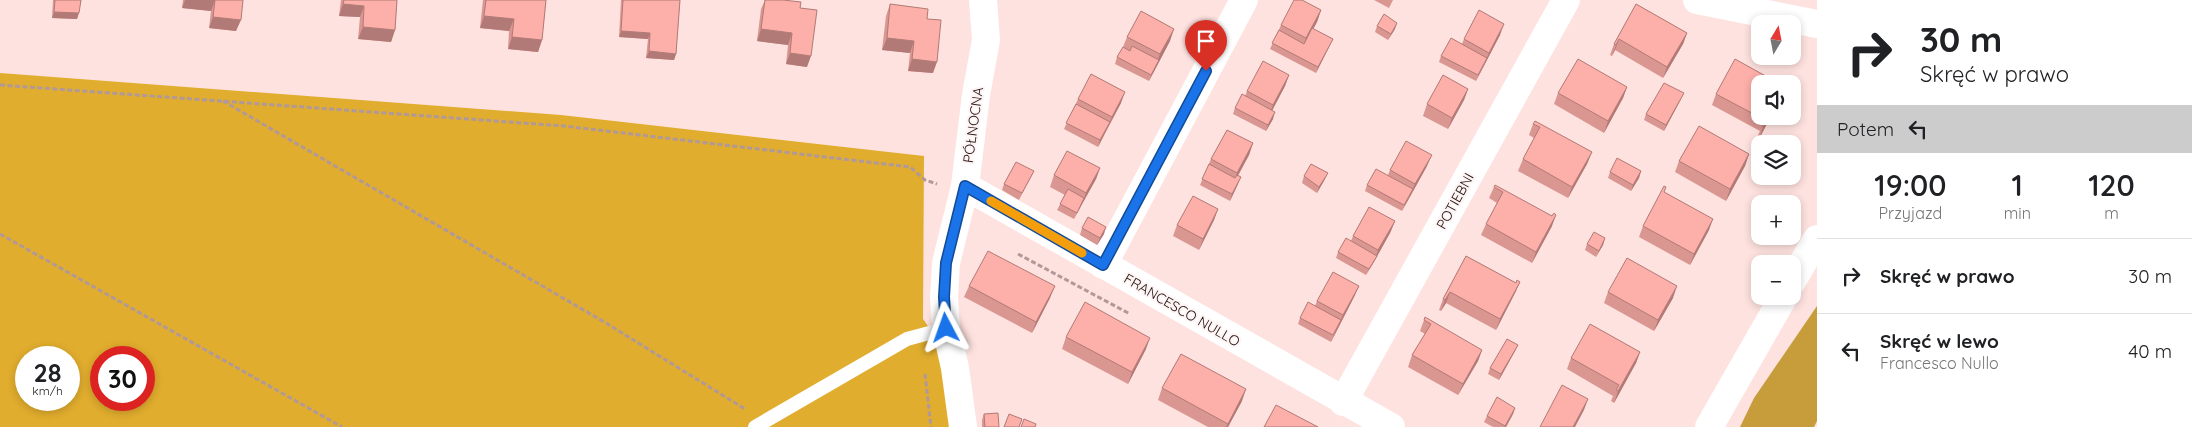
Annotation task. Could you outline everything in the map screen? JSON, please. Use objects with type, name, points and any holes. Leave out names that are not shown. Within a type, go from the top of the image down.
[{"type":"street","name":"PÓŁNOCNA","points":[[963,427],[955,368],[946,328],[944,297],[946,263],[965,186],[976,95],[986,40],[983,0]]},
{"type":"street","points":[[1103,265],[1244,0]]},
{"type":"street","name":"POTIEBNI","points":[[1343,402],[1566,0]]},
{"type":"street","points":[[1697,0],[1817,24]]},
{"type":"street","name":"FRANCESCO NULLO","points":[[965,186],[1343,402],[1391,427]]},
{"type":"street","points":[[1801,266],[1817,239]]},
{"type":"street","points":[[1709,427],[1779,305]]},
{"type":"lane","points":[[760,424],[907,339],[933,332]]},
{"type":"path","points":[[0,85],[564,126],[910,167],[925,180]]},
{"type":"path","points":[[221,100],[606,323],[760,424]]},
{"type":"path","points":[[0,234],[342,427]]},
{"type":"path","points":[[925,374],[931,427]]},
{"type":"shaded area","points":[[0,73],[561,115],[924,156],[923,319],[937,344],[945,371],[953,427],[0,427]]},
{"type":"shaded area","points":[[1817,306],[1817,421],[1814,427],[1740,427],[1754,398]]},
{"type":"building","points":[[55,0],[81,0],[79,13],[54,12]]},
{"type":"building","points":[[215,0],[243,0],[241,20],[213,17]]},
{"type":"building","points":[[344,0],[397,0],[395,30],[363,27],[364,6],[343,4]]},
{"type":"building","points":[[486,0],[546,0],[542,40],[512,37],[514,19],[484,16]]},
{"type":"building","points":[[623,0],[680,0],[676,54],[649,51],[650,33],[621,31]]},
{"type":"building","points":[[765,0],[801,2],[800,8],[817,10],[811,56],[790,53],[792,33],[761,29]]},
{"type":"building","points":[[1294,0],[1302,0],[1321,10],[1306,38],[1281,25]]},
{"type":"building","points":[[890,4],[928,9],[927,19],[941,20],[937,62],[912,59],[914,41],[887,38]]},
{"type":"building","points":[[1636,4],[1687,33],[1667,67],[1619,39],[1616,45],[1614,44]]},
{"type":"building","points":[[1479,10],[1504,24],[1489,53],[1464,39]]},
{"type":"building","points":[[1141,11],[1174,29],[1160,54],[1127,37]]},
{"type":"building","points":[[1384,14],[1397,23],[1391,34],[1377,26]]},
{"type":"building","points":[[1312,28],[1333,39],[1318,67],[1272,43],[1279,30],[1304,44]]},
{"type":"building","points":[[1451,38],[1487,58],[1478,75],[1441,56]]},
{"type":"building","points":[[1132,46],[1159,60],[1151,75],[1117,57],[1123,47],[1130,51]]},
{"type":"building","points":[[1578,59],[1627,87],[1608,121],[1558,93]]},
{"type":"building","points":[[1735,59],[1764,75],[1751,75],[1751,113],[1716,94]]},
{"type":"building","points":[[1263,61],[1289,75],[1273,105],[1247,91]]},
{"type":"building","points":[[1091,74],[1125,92],[1112,117],[1078,99]]},
{"type":"building","points":[[1443,75],[1468,89],[1452,118],[1427,104]]},
{"type":"building","points":[[1664,83],[1684,93],[1666,125],[1646,114]]},
{"type":"building","points":[[1242,94],[1275,112],[1268,125],[1235,108]]},
{"type":"building","points":[[1076,104],[1110,122],[1100,140],[1066,123]]},
{"type":"building","points":[[1535,121],[1592,152],[1572,187],[1523,159],[1540,127],[1533,124]]},
{"type":"building","points":[[1699,126],[1749,154],[1730,189],[1679,161]]},
{"type":"building","points":[[1227,130],[1253,143],[1237,173],[1211,159]]},
{"type":"building","points":[[1406,141],[1432,155],[1415,184],[1390,170]]},
{"type":"building","points":[[1067,151],[1100,168],[1086,193],[1054,175]]},
{"type":"building","points":[[1617,158],[1641,171],[1633,185],[1610,172]]},
{"type":"building","points":[[1016,162],[1034,171],[1022,193],[1004,184]]},
{"type":"building","points":[[1209,164],[1235,178],[1237,175],[1241,177],[1232,194],[1202,179]]},
{"type":"building","points":[[1311,164],[1328,173],[1319,187],[1304,176]]},
{"type":"building","points":[[1376,169],[1413,189],[1404,205],[1367,185]]},
{"type":"building","points":[[1495,185],[1552,216],[1554,213],[1556,215],[1536,252],[1486,224],[1503,192],[1494,187]]},
{"type":"building","points":[[1664,186],[1666,187],[1664,192],[1713,219],[1694,254],[1643,226]]},
{"type":"building","points":[[1068,189],[1084,198],[1077,213],[1060,204]]},
{"type":"building","points":[[1193,196],[1218,209],[1203,239],[1177,225]]},
{"type":"building","points":[[1369,207],[1395,221],[1378,250],[1353,236]]},
{"type":"building","points":[[1088,217],[1106,227],[1100,238],[1082,228]]},
{"type":"building","points":[[1594,232],[1605,238],[1599,251],[1587,244]]},
{"type":"building","points":[[1346,238],[1377,256],[1369,269],[1338,252]]},
{"type":"building","points":[[988,251],[1055,286],[1036,322],[969,286]]},
{"type":"building","points":[[1466,256],[1516,283],[1517,280],[1520,282],[1500,319],[1450,292],[1445,300],[1443,299]]},
{"type":"building","points":[[1627,258],[1677,286],[1658,320],[1608,292]]},
{"type":"building","points":[[1333,272],[1359,286],[1343,315],[1317,301]]},
{"type":"building","points":[[1085,302],[1150,338],[1132,372],[1066,337]]},
{"type":"building","points":[[1308,302],[1341,320],[1333,335],[1300,318]]},
{"type":"building","points":[[1425,317],[1482,350],[1463,384],[1412,355],[1431,324],[1424,320]]},
{"type":"building","points":[[1590,324],[1640,352],[1618,391],[1616,390],[1619,385],[1571,358]]},
{"type":"building","points":[[1507,339],[1518,345],[1501,374],[1490,368]]},
{"type":"building","points":[[1181,354],[1246,389],[1228,424],[1162,388]]},
{"type":"building","points":[[1562,385],[1588,399],[1573,427],[1540,427]]},
{"type":"building","points":[[1497,397],[1515,408],[1505,426],[1487,416]]},
{"type":"building","points":[[1276,405],[1318,427],[1264,427]]},
{"type":"building","points":[[998,413],[999,427],[985,427],[984,414]]},
{"type":"building","points":[[1009,414],[1022,419],[1019,427],[1004,427]]},
{"type":"building","points":[[1024,419],[1036,424],[1035,427],[1021,427]]},
{"type":"slow traffic","points":[[991,201],[1082,253]]},
{"type":"route","points":[[946,328],[944,297],[946,263],[965,186],[1103,265],[1206,71]]}]
